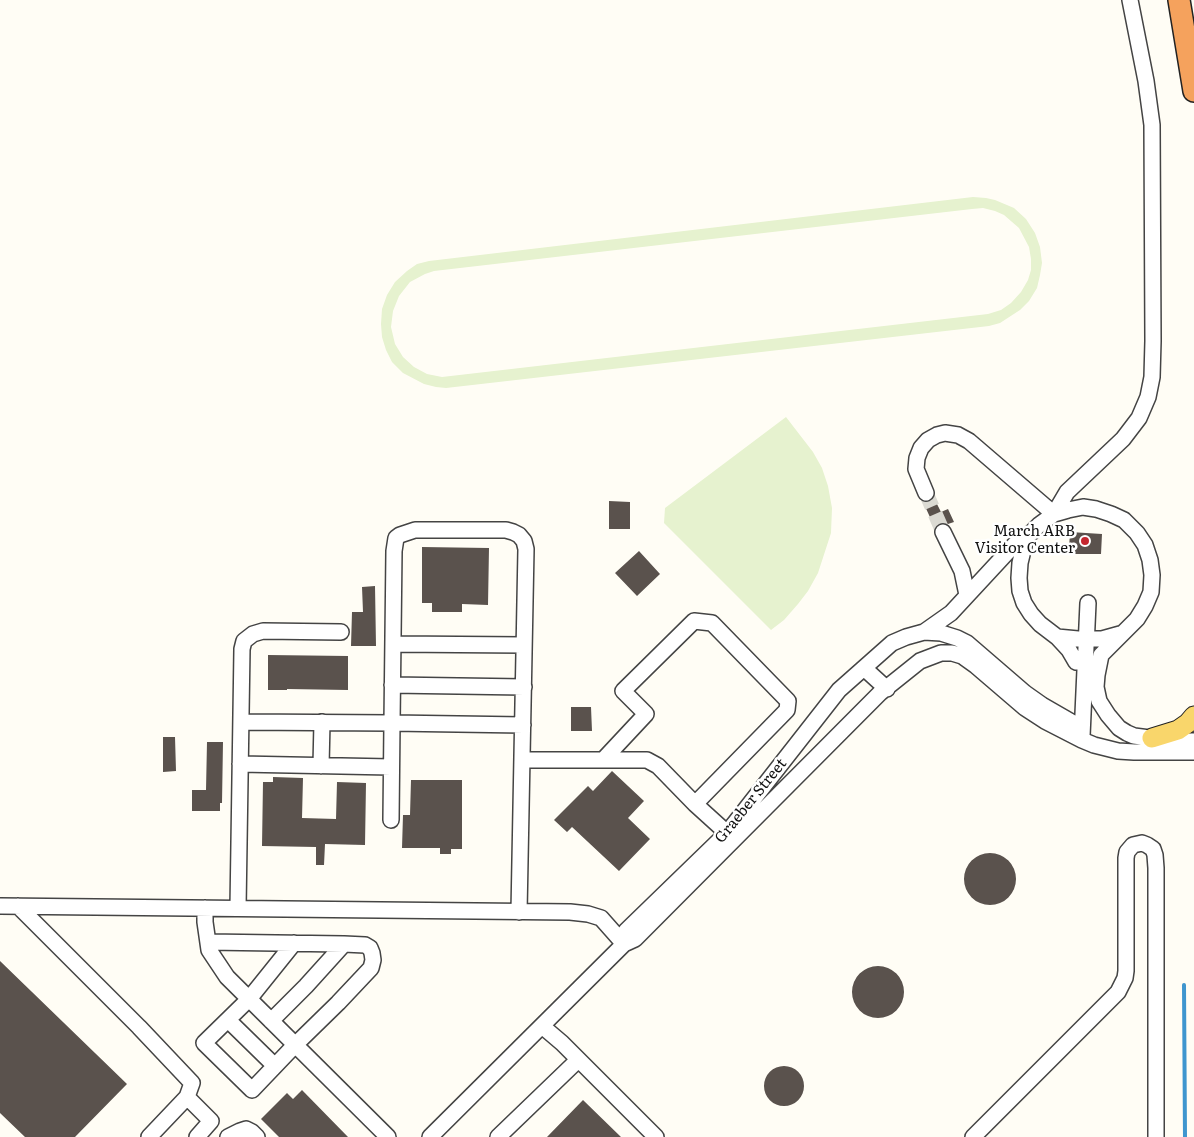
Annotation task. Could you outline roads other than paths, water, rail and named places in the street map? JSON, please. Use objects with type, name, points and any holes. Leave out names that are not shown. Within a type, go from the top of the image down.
[{"type":"highway","points":[[1179,0],[1194,91]]},
{"type":"main road","points":[[1152,738],[1178,730],[1194,716]]},
{"type":"street","points":[[1054,514],[1067,492],[1123,438],[1139,418],[1148,397],[1152,377],[1152,125],[1146,80],[1130,0]]},
{"type":"street","points":[[926,493],[916,469],[917,458],[921,448],[936,434],[958,434],[969,441],[1054,514]]},
{"type":"street","points":[[924,632],[951,613],[1015,544],[1026,538],[1054,514],[1083,507],[1111,514],[1124,520],[1146,545],[1152,575],[1151,592],[1146,606],[1137,619],[1101,656],[1097,675],[1097,694]]},
{"type":"street","points":[[391,820],[392,644],[394,551],[396,538],[415,530],[506,530],[519,535],[524,541],[526,549],[519,912]]},
{"type":"street","points":[[944,532],[962,571],[967,596]]},
{"type":"street","points":[[1026,538],[1019,578],[1020,591],[1024,603],[1040,624],[1056,636],[1081,665],[1099,701],[1118,728],[1134,736],[1173,741],[1194,741]]},
{"type":"street","points":[[1078,734],[1084,603]]},
{"type":"street","points":[[603,760],[646,714],[624,691],[694,621],[712,624],[788,701],[787,710],[695,804]]},
{"type":"street","points":[[238,908],[242,649],[244,641],[253,634],[263,631],[341,632]]},
{"type":"street","points":[[924,632],[941,633],[966,643],[1025,693],[1094,745],[1134,752],[1194,752]]},
{"type":"street","name":"Graeber Street","points":[[624,944],[626,931],[727,833],[839,690],[892,643],[906,636],[924,632]]},
{"type":"street","points":[[1056,636],[1102,639],[1121,634]]},
{"type":"street","points":[[392,644],[524,645]]},
{"type":"street","name":"Graeber Street","points":[[430,1137],[624,944],[636,939],[873,700],[920,661],[941,652],[962,656],[1025,708],[1045,721],[1078,734]]},
{"type":"street","points":[[864,668],[887,689]]},
{"type":"street","points":[[392,685],[524,687]]},
{"type":"street","points":[[241,722],[523,725]]},
{"type":"street","points":[[321,766],[322,722]]},
{"type":"street","points":[[522,760],[647,760],[658,766],[727,833]]},
{"type":"street","points":[[240,764],[391,767]]},
{"type":"street","points":[[973,1137],[1118,992],[1125,978],[1126,971],[1126,858],[1127,852],[1133,845],[1142,843],[1153,849],[1156,868],[1156,1137]]},
{"type":"street","points":[[0,906],[570,912],[601,918],[624,944]]},
{"type":"street","points":[[18,906],[133,1020],[192,1083],[187,1097],[149,1137]]},
{"type":"street","points":[[205,908],[204,922],[209,950],[227,977],[388,1137]]},
{"type":"street","points":[[208,942],[365,945],[370,948],[372,953],[371,968],[252,1090],[204,1043],[248,999],[294,944]]},
{"type":"street","points":[[271,1021],[344,944]]},
{"type":"street","points":[[228,1020],[275,1066]]},
{"type":"street","points":[[542,1026],[656,1137]]},
{"type":"street","points":[[498,1137],[578,1060]]},
{"type":"street","points":[[187,1097],[228,1137],[240,1130],[246,1129],[257,1137]]},
{"type":"street","points":[[196,1137],[211,1122]]},
{"type":"waterway","points":[[1184,985],[1185,1137]]},
{"type":"tunnel","points":[[926,493],[943,532]]},
{"type":"place","name":"March ARB Visitor Center","points":[[1085,541]]}]
